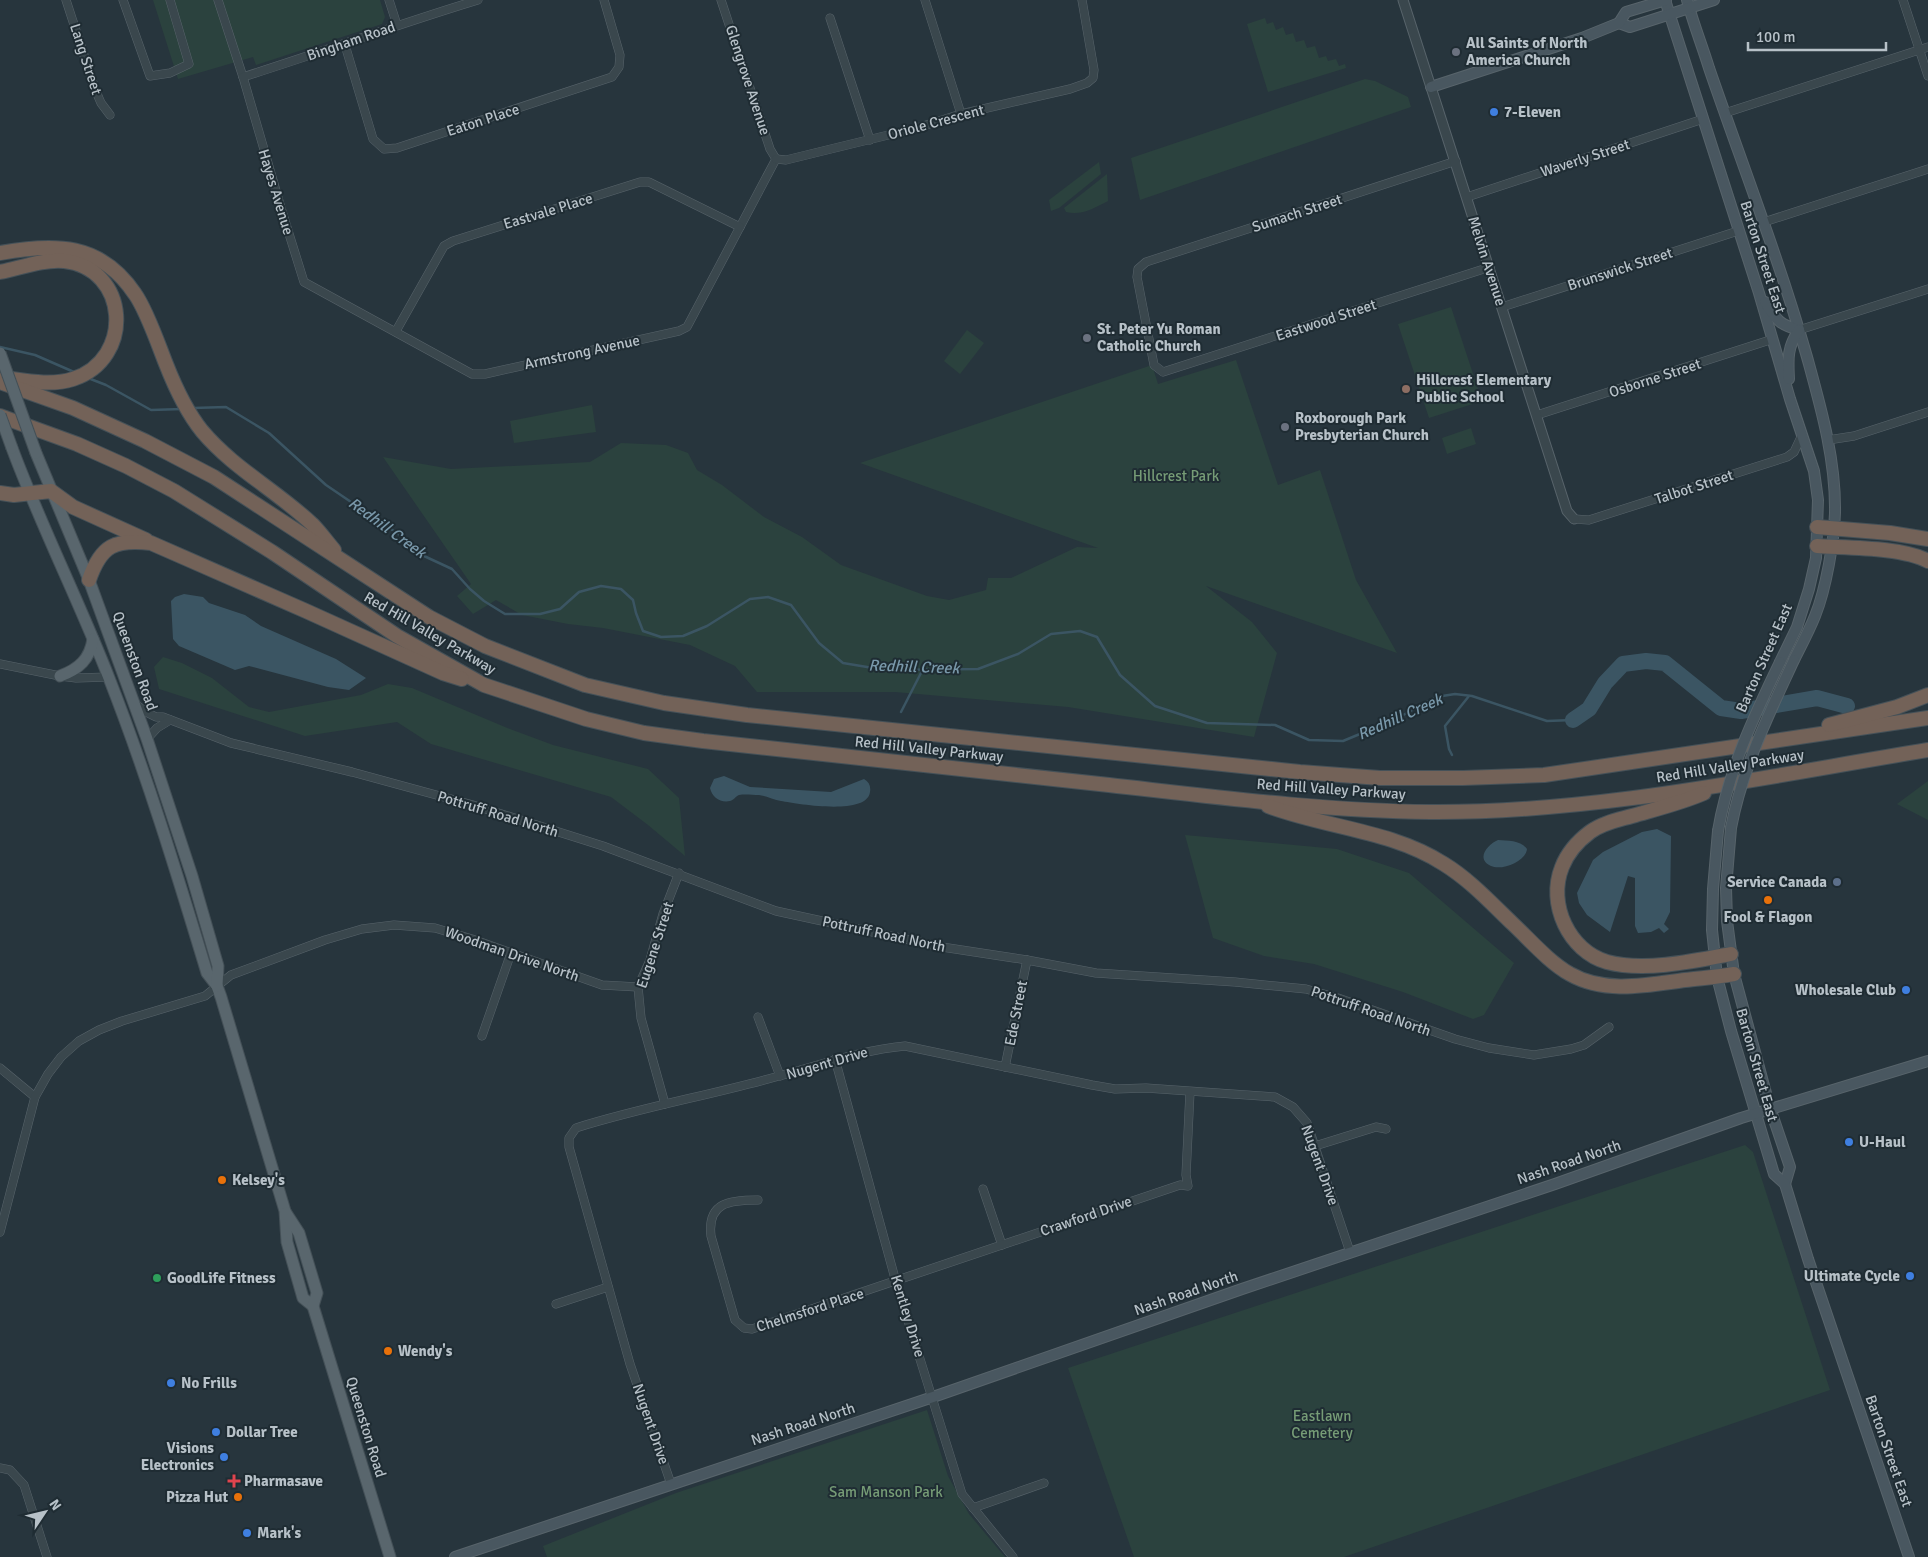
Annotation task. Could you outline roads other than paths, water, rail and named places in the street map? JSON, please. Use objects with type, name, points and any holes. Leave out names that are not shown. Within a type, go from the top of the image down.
[{"type":"highway","points":[[0,254],[29,248],[61,248],[89,254],[109,266],[135,294],[172,379],[201,430],[249,475],[312,524],[346,564]]},
{"type":"highway","points":[[0,272],[64,261],[81,266],[95,274],[110,292],[117,314],[116,335],[100,362],[85,374],[64,381],[48,383],[0,378]]},
{"type":"highway","name":"Red Hill Valley Parkway","points":[[0,382],[74,408],[214,476],[428,617],[485,646],[585,685],[664,703],[747,714],[1300,772],[1380,778],[1463,778],[1544,775],[1928,718]]},
{"type":"highway","name":"Red Hill Valley Parkway","points":[[0,416],[77,444],[174,491],[272,552],[397,636],[484,685],[586,719],[644,733],[1254,801],[1430,812],[1519,809],[1607,801],[1720,785],[1928,750]]},
{"type":"highway","points":[[0,493],[29,494],[52,491],[73,507],[442,674],[484,685]]},
{"type":"highway","points":[[1817,528],[1911,535],[1928,539]]},
{"type":"highway","points":[[89,580],[96,562],[109,548],[125,542],[151,543]]},
{"type":"highway","points":[[1817,546],[1884,551],[1911,555],[1928,561]]},
{"type":"highway","points":[[1805,736],[1831,724],[1897,707],[1928,695]]},
{"type":"highway","points":[[1720,785],[1692,798],[1597,828],[1574,847],[1568,856],[1558,879],[1557,893],[1559,912],[1572,937],[1593,955],[1606,961],[1637,966],[1664,965],[1731,954]]},
{"type":"highway","points":[[1254,801],[1295,816],[1383,836],[1425,853],[1445,864],[1469,883],[1559,967],[1585,981],[1600,985],[1648,986],[1734,974]]},
{"type":"main road","points":[[1431,87],[1582,38],[1619,23],[1626,12],[1666,0]]},
{"type":"main road","name":"Barton Street East","points":[[1666,0],[1759,293],[1790,399],[1803,434],[1814,471],[1818,500],[1817,546],[1809,589],[1797,627],[1758,708],[1733,771],[1718,831],[1712,930],[1717,977],[1774,1174],[1785,1184],[1811,1268],[1909,1557]]},
{"type":"main road","points":[[1619,23],[1630,27],[1670,14],[1688,4],[1714,0]]},
{"type":"main road","name":"Barton Street East","points":[[1688,4],[1764,222],[1799,330],[1819,401],[1828,440],[1833,477],[1835,513],[1832,548],[1816,614],[1794,660],[1740,787],[1731,828],[1726,888],[1727,921],[1734,974],[1770,1108],[1790,1167],[1785,1184]]},
{"type":"main road","points":[[1759,293],[1783,326],[1799,330],[1788,352],[1790,399]]},
{"type":"main road","name":"Queenston Road","points":[[0,353],[36,453],[89,580],[135,704],[194,882],[218,966],[217,986],[285,1212],[299,1233],[309,1264],[317,1293],[313,1306],[390,1557]]},
{"type":"main road","name":"Queenston Road","points":[[0,416],[29,494],[109,677],[161,825],[207,973],[217,986]]},
{"type":"main road","points":[[60,676],[74,670],[85,661],[92,650],[93,639]]},
{"type":"main road","name":"Nash Road North","points":[[455,1557],[933,1397],[1350,1252],[1555,1184],[1755,1113],[1928,1062]]},
{"type":"street","name":"Lang Street","points":[[66,0],[95,89],[101,103],[110,115]]},
{"type":"street","points":[[123,0],[150,76],[170,73],[189,64],[170,0]]},
{"type":"street","points":[[218,0],[243,76]]},
{"type":"street","points":[[389,0],[397,25]]},
{"type":"street","name":"Bingham Road","points":[[243,76],[345,45],[397,25],[478,0]]},
{"type":"street","name":"Eaton Place","points":[[345,45],[373,140],[384,149],[396,148],[612,77],[619,67],[620,55],[604,0]]},
{"type":"street","name":"Glengrove Avenue","points":[[721,0],[771,150],[776,159]]},
{"type":"street","points":[[925,0],[961,114]]},
{"type":"street","name":"Oriole Crescent","points":[[776,159],[786,160],[870,140],[961,114],[1070,89],[1087,83],[1093,78],[1094,70],[1082,0]]},
{"type":"street","name":"Melvin Avenue","points":[[1403,0],[1490,267],[1566,511],[1574,519]]},
{"type":"street","points":[[1903,0],[1928,76]]},
{"type":"street","points":[[830,18],[870,140]]},
{"type":"street","points":[[1725,113],[1928,47]]},
{"type":"street","name":"Hayes Avenue","points":[[243,76],[302,278],[309,286]]},
{"type":"street","name":"Waverly Street","points":[[1467,197],[1703,119]]},
{"type":"street","name":"Armstrong Avenue","points":[[309,286],[396,331],[472,374],[485,374],[679,331],[687,327],[692,319],[776,159]]},
{"type":"street","name":"Sumach Street","points":[[1163,372],[1154,363],[1137,280],[1140,267],[1146,262],[1456,161]]},
{"type":"street","points":[[1764,222],[1928,169]]},
{"type":"street","name":"Eastvale Place","points":[[396,331],[444,246],[453,241],[640,182],[649,182],[740,227]]},
{"type":"street","name":"Brunswick Street","points":[[1502,307],[1738,231]]},
{"type":"street","name":"Eastwood Street","points":[[1163,372],[1490,267]]},
{"type":"street","points":[[1799,330],[1928,289]]},
{"type":"street","name":"Osborne Street","points":[[1537,415],[1773,340]]},
{"type":"street","points":[[1828,440],[1854,436],[1928,412]]},
{"type":"street","name":"Talbot Street","points":[[1574,519],[1589,520],[1787,457],[1794,452],[1803,434]]},
{"type":"street","points":[[0,664],[60,676],[109,677]]},
{"type":"street","name":"Pottruff Road North","points":[[135,704],[156,717],[170,720],[230,743],[352,772],[473,805],[603,846],[776,911],[942,947],[1096,973],[1254,983],[1306,989],[1338,998],[1455,1040],[1489,1048],[1534,1055],[1571,1049],[1584,1044],[1609,1026]]},
{"type":"street","points":[[147,739],[157,728],[170,720]]},
{"type":"street","name":"Eugene Street","points":[[666,1104],[641,1018],[638,987],[650,960],[679,873]]},
{"type":"street","name":"Woodman Drive North","points":[[0,1232],[35,1097],[48,1074],[61,1057],[79,1041],[122,1021],[205,996],[231,975],[325,940],[362,929],[394,925],[436,928],[602,984],[638,987]]},
{"type":"street","points":[[482,1036],[511,953]]},
{"type":"street","name":"Ede Street","points":[[1006,1067],[1027,960]]},
{"type":"street","points":[[758,1017],[780,1076]]},
{"type":"street","name":"Nugent Drive","points":[[671,1484],[630,1364],[569,1147],[568,1138],[576,1128],[780,1076],[835,1059],[878,1049],[905,1046],[1115,1089],[1146,1088],[1275,1097],[1293,1107],[1307,1123],[1350,1252]]},
{"type":"street","name":"Kentley Drive","points":[[835,1059],[896,1282],[962,1494],[1013,1557]]},
{"type":"street","points":[[0,1068],[35,1097]]},
{"type":"street","name":"Crawford Drive","points":[[896,1282],[1002,1244],[1180,1185],[1188,1186],[1186,1175],[1190,1092]]},
{"type":"street","points":[[1316,1146],[1376,1127],[1386,1129]]},
{"type":"street","points":[[982,1189],[1002,1244]]},
{"type":"street","name":"Chelmsford Place","points":[[758,1200],[737,1200],[723,1205],[714,1211],[710,1222],[711,1236],[735,1320],[744,1328],[762,1327],[896,1282]]},
{"type":"street","points":[[556,1304],[608,1287]]},
{"type":"street","points":[[0,1468],[10,1470],[24,1485],[47,1557]]},
{"type":"street","points":[[973,1508],[1044,1483]]},
{"type":"water","points":[[184,594],[203,597],[209,603],[245,615],[261,626],[336,659],[366,678],[349,690],[328,687],[249,666],[235,670],[179,646],[173,639],[171,601],[175,597]]},
{"type":"water","points":[[724,776],[750,787],[831,792],[864,779],[869,784],[870,792],[866,799],[857,804],[831,807],[778,800],[759,795],[739,795],[731,800],[723,801],[715,797],[710,788],[714,779]]},
{"type":"water","points":[[1657,829],[1671,836],[1670,912],[1664,924],[1669,929],[1664,933],[1659,928],[1651,932],[1638,933],[1635,926],[1635,878],[1628,876],[1610,932],[1587,915],[1579,903],[1577,893],[1593,860],[1603,852],[1642,832]]},
{"type":"water","points":[[1498,840],[1514,841],[1521,844],[1527,849],[1526,853],[1513,864],[1501,867],[1491,866],[1484,860],[1485,852],[1490,845]]},
{"type":"waterway","name":"Redhill Creek","points":[[0,347],[35,355],[74,372]]},
{"type":"waterway","name":"Redhill Creek","points":[[88,378],[106,385],[151,410],[182,409]]},
{"type":"waterway","name":"Redhill Creek","points":[[193,408],[226,407],[269,433],[326,485],[410,542],[424,556],[452,569],[484,601],[505,614],[540,614],[560,609],[579,592],[601,586],[621,589],[633,600],[643,631],[661,637],[683,636],[707,626],[750,599],[768,597],[791,605],[819,643],[843,663],[885,670],[978,669],[1018,654],[1051,634],[1080,631],[1097,637],[1120,675],[1155,706],[1207,723],[1275,725],[1309,740],[1343,741],[1396,719],[1436,697],[1455,694],[1472,696],[1547,721],[1573,720]]},
{"type":"waterway","name":"Redhill Creek","points":[[1573,720],[1589,709],[1605,683],[1623,664],[1646,661],[1665,663],[1721,708],[1741,711],[1817,698],[1847,706]]},
{"type":"waterway","points":[[901,712],[923,669]]},
{"type":"waterway","points":[[1452,755],[1449,749],[1445,726],[1469,696]]},
{"type":"place","name":"All Saints of North America Church","points":[[1456,52]]},
{"type":"place","name":"7-Eleven","points":[[1494,112]]},
{"type":"place","name":"St. Peter Yu Roman Catholic Church","points":[[1087,338]]},
{"type":"place","name":"Hillcrest Elementary Public School","points":[[1406,389]]},
{"type":"place","name":"Roxborough Park Presbyterian Church","points":[[1285,427]]},
{"type":"place","name":"Service Canada","points":[[1837,882]]},
{"type":"place","name":"Fool & Flagon","points":[[1768,900]]},
{"type":"place","name":"Wholesale Club","points":[[1906,990]]},
{"type":"place","name":"U-Haul","points":[[1849,1142]]},
{"type":"place","name":"Kelsey's","points":[[222,1180]]},
{"type":"place","name":"Ultimate Cycle","points":[[1910,1276]]},
{"type":"place","name":"GoodLife Fitness","points":[[157,1278]]},
{"type":"place","name":"Wendy's","points":[[388,1351]]},
{"type":"place","name":"No Frills","points":[[171,1383]]},
{"type":"place","name":"Dollar Tree","points":[[216,1432]]},
{"type":"place","name":"Visions Electronics","points":[[224,1457]]},
{"type":"place","name":"Pharmasave","points":[[234,1481]]},
{"type":"place","name":"Pizza Hut","points":[[238,1497]]},
{"type":"place","name":"Mark's","points":[[247,1533]]},
{"type":"park label","name":"Hillcrest Park","points":[[1176,476]]},
{"type":"park label","name":"Eastlawn Cemetery","points":[[1322,1424]]},
{"type":"park label","name":"Sam Manson Park","points":[[886,1492]]}]
